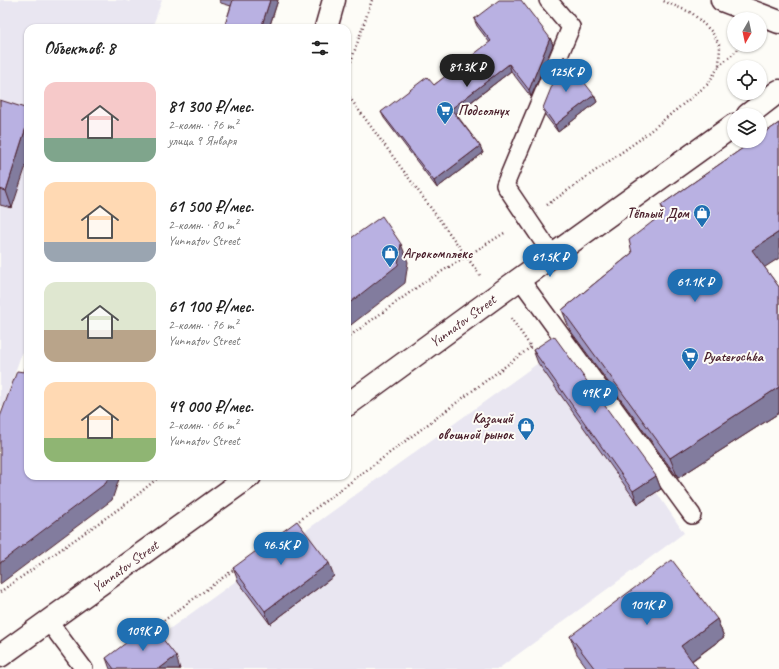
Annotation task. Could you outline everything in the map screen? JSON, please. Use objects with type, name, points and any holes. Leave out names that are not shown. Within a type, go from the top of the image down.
[{"type":"street","points":[[327,24],[334,0]]},
{"type":"street","points":[[722,0],[779,22]]},
{"type":"street","points":[[757,108],[779,91]]},
{"type":"street","name":"Yunnatov Street","points":[[351,402],[727,130]]},
{"type":"street","name":"Yunnatov Street","points":[[0,656],[244,480]]},
{"type":"lane","points":[[548,0],[571,27],[505,185],[553,256]]},
{"type":"lane","points":[[520,279],[692,515]]},
{"type":"lane","points":[[49,622],[84,669]]},
{"type":"path","points":[[351,61],[372,0]]},
{"type":"path","points":[[661,0],[692,13],[712,32],[720,46],[719,66]]},
{"type":"path","points":[[351,335],[423,282],[528,219],[645,135],[708,84],[719,66],[735,52]]},
{"type":"path","points":[[0,592],[130,501],[155,480]]},
{"type":"shaded area","points":[[0,0],[125,0],[129,2],[130,0],[162,0],[153,24],[24,24],[24,347],[3,407],[0,406]]},
{"type":"shaded area","name":"Казачий овощной рынок","points":[[559,348],[684,533],[498,669],[114,669]]},
{"type":"building","points":[[233,0],[270,0],[262,24],[225,24]]},
{"type":"building","points":[[499,0],[521,0],[550,38],[529,90],[509,64],[451,109],[480,146],[434,181],[381,112],[427,77],[434,85],[491,41],[474,19]]},
{"type":"building","points":[[564,56],[594,95],[555,125],[543,108]]},
{"type":"building","points":[[0,100],[24,108],[24,134],[6,191],[0,189]]},
{"type":"building","name":"Pyaterochka","points":[[779,123],[779,232],[752,250],[779,287],[779,387],[670,458],[562,310],[632,253],[629,240],[665,212],[661,205],[743,148],[767,148],[767,131]]},
{"type":"building","points":[[382,216],[401,244],[398,265],[351,302],[351,238]]},
{"type":"building","points":[[554,336],[656,476],[633,491],[533,350]]},
{"type":"building","points":[[17,371],[24,372],[24,480],[107,480],[106,483],[0,563],[0,417]]},
{"type":"building","points":[[297,521],[329,563],[265,611],[233,568]]},
{"type":"building","points":[[672,560],[717,619],[681,646],[698,669],[595,669],[570,636]]},
{"type":"building","points":[[151,624],[176,656],[159,669],[114,669],[106,658]]},
{"type":"place","name":"Подсолнух","points":[[445,125]]},
{"type":"place","name":"Тёплый Дом","points":[[702,228]]},
{"type":"place","name":"Агрокомплекс","points":[[390,268]]},
{"type":"place","name":"Pyaterochka","points":[[690,371]]},
{"type":"place","name":"Казачий овощной рынок","points":[[526,441]]}]
